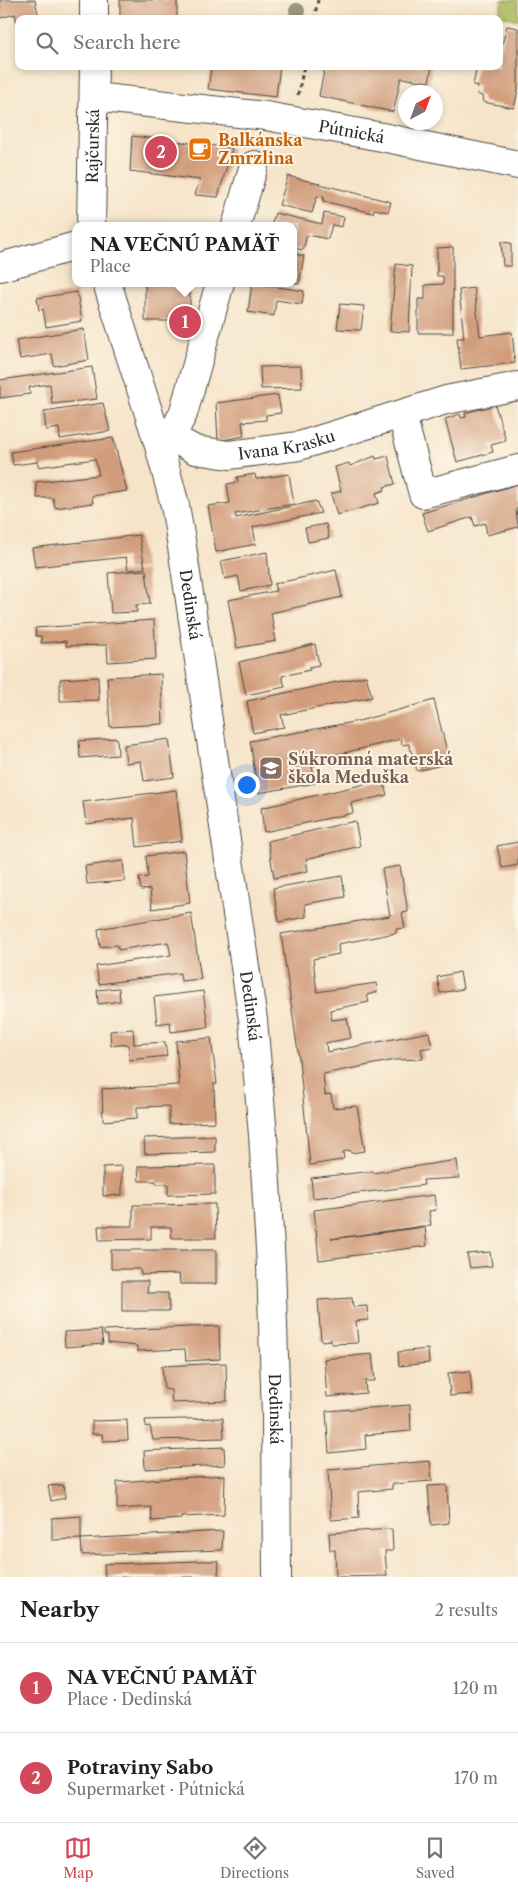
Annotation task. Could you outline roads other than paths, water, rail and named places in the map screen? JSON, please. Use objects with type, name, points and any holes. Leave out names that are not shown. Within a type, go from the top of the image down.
[{"type":"street","points":[[94,0],[94,15]]},
{"type":"street","name":"Rajčurská","points":[[90,222],[94,70]]},
{"type":"street","name":"Pútnická","points":[[94,96],[266,116],[382,137],[518,165]]},
{"type":"street","points":[[237,222],[254,165]]},
{"type":"street","points":[[0,267],[72,247]]},
{"type":"street","name":"Dedinská","points":[[108,287],[165,440],[253,1020],[271,1265],[276,1415],[277,1577]]},
{"type":"street","points":[[165,440],[182,414],[219,287]]},
{"type":"street","name":"Ivana Krasku","points":[[165,440],[195,450],[228,456],[299,446],[446,400],[518,386]]},
{"type":"street","points":[[402,415],[423,494],[518,470]]},
{"type":"place","name":"Balkánska Zmrzlina","points":[[200,149]]},
{"type":"place","name":"Potraviny Sabo","points":[[161,152]]},
{"type":"place","name":"NA VEČNÚ PAMÄŤ","points":[[185,322]]},
{"type":"place","name":"Súkromná materská škola Meduška","points":[[271,768]]}]
